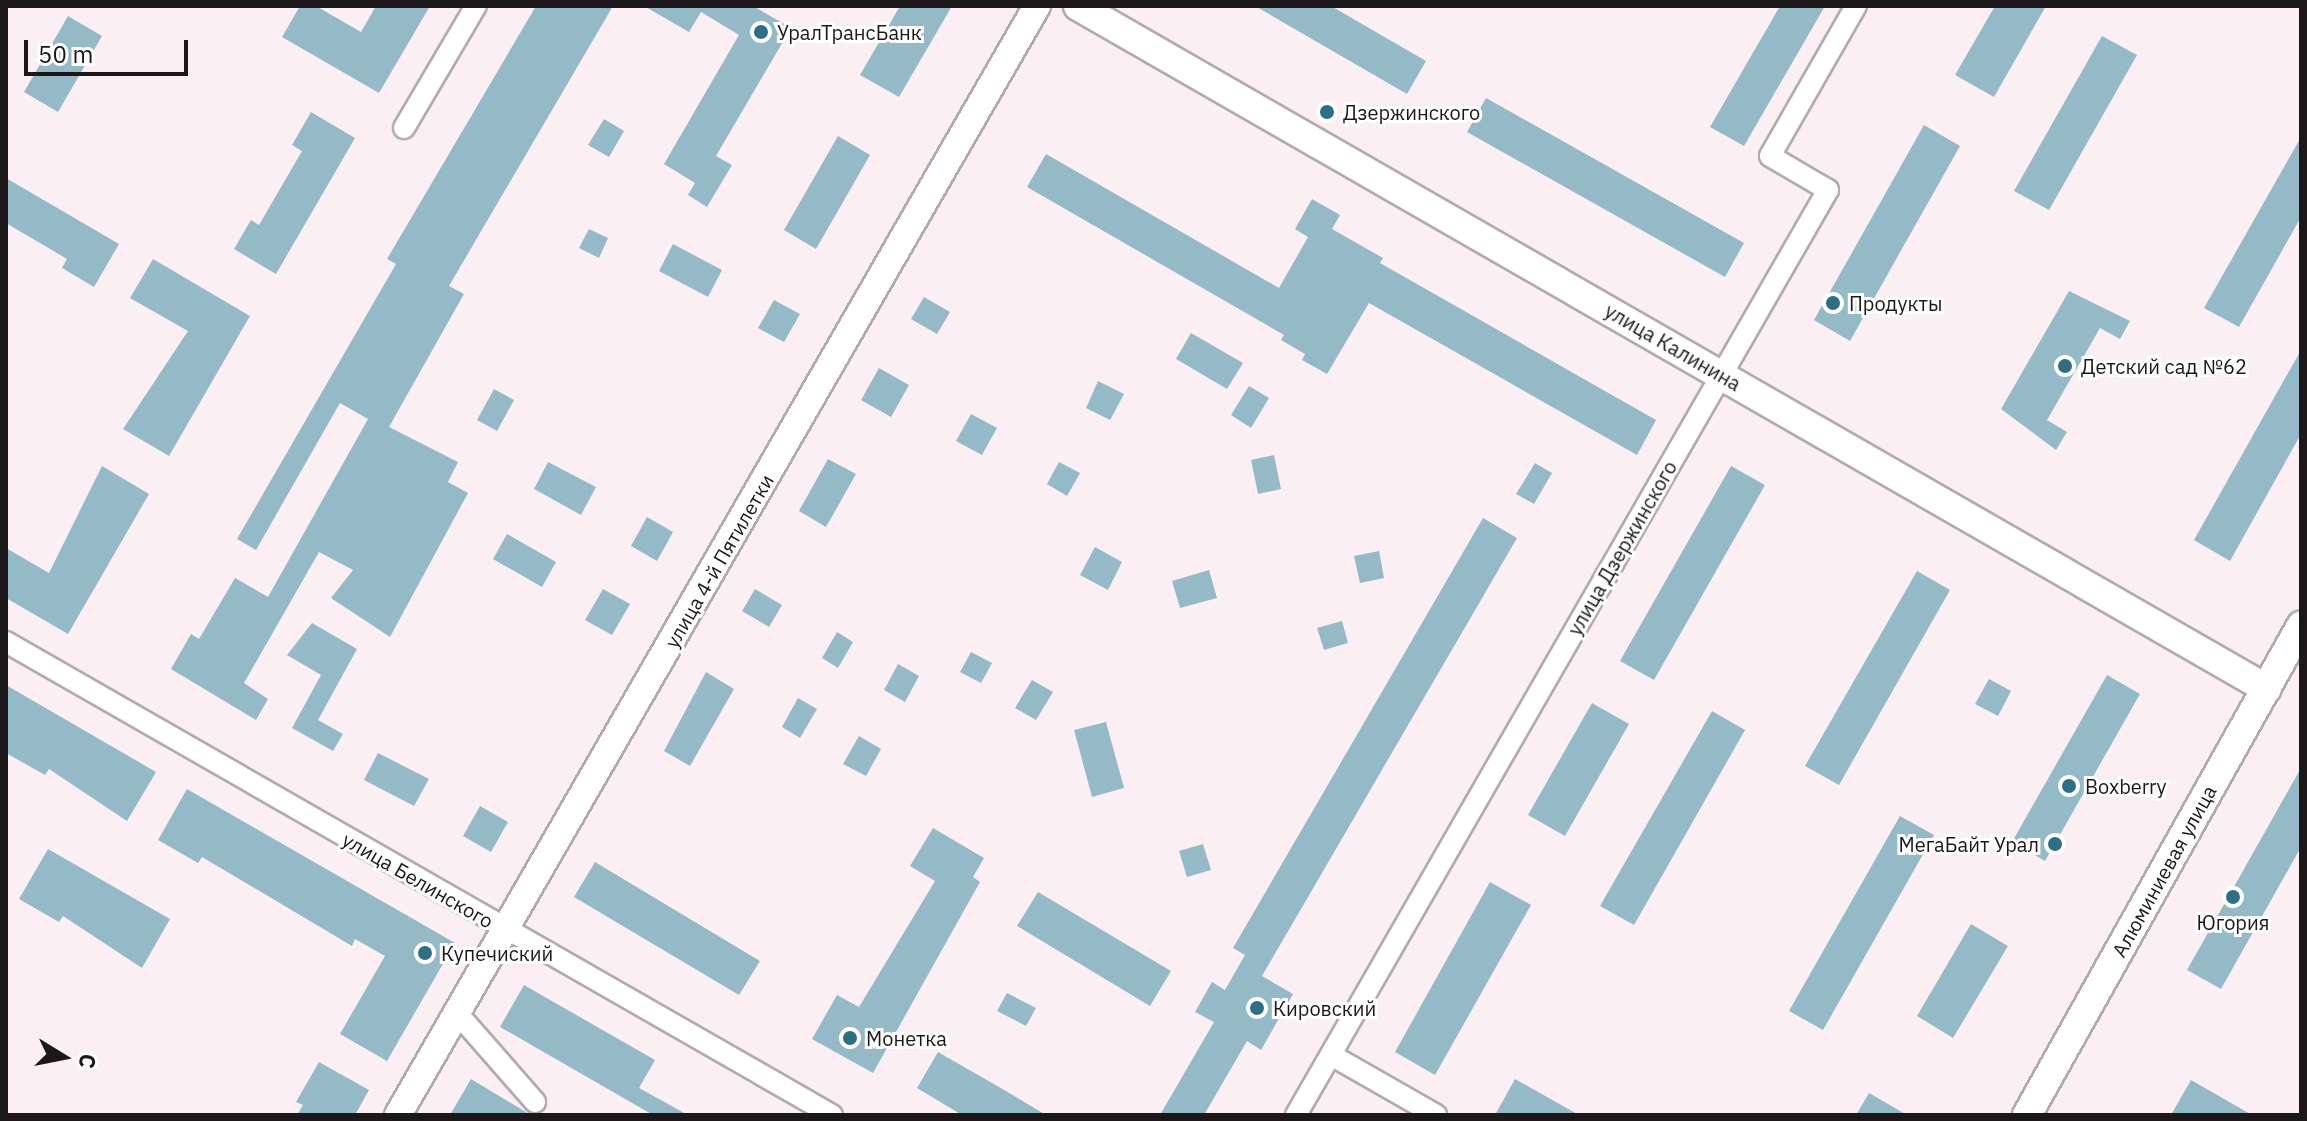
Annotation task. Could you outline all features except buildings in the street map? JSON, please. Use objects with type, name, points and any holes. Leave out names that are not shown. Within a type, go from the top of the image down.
[{"type":"main road","name":"улица Калинина","points":[[1078,6],[2267,689]]},
{"type":"main road","name":"Алюминиевая улица","points":[[2027,1115],[2301,627]]},
{"type":"street","points":[[404,128],[476,6]]},
{"type":"street","name":"улица 4-й Пятилетки","points":[[398,1115],[507,931],[1037,6]]},
{"type":"street","name":"улица Дзержинского","points":[[1296,1115],[1828,190],[1770,156],[1856,6]]},
{"type":"street","name":"улица Белинского","points":[[6,642],[810,1109],[832,1115]]},
{"type":"street","points":[[458,1014],[535,1102]]},
{"type":"street","points":[[1331,1055],[1436,1115]]},
{"type":"place","name":"УралТрансБанк","points":[[761,32]]},
{"type":"place","name":"Дзержинского","points":[[1327,112]]},
{"type":"place","name":"Продукты","points":[[1833,303]]},
{"type":"place","name":"Детский сад №62","points":[[2065,366]]},
{"type":"place","name":"Boxberry","points":[[2069,786]]},
{"type":"place","name":"МегаБайт Урал","points":[[2055,844]]},
{"type":"place","name":"Югория","points":[[2233,897]]},
{"type":"place","name":"Купечиский","points":[[425,953]]},
{"type":"place","name":"Кировский","points":[[1257,1008]]},
{"type":"place","name":"Монетка","points":[[850,1038]]}]
